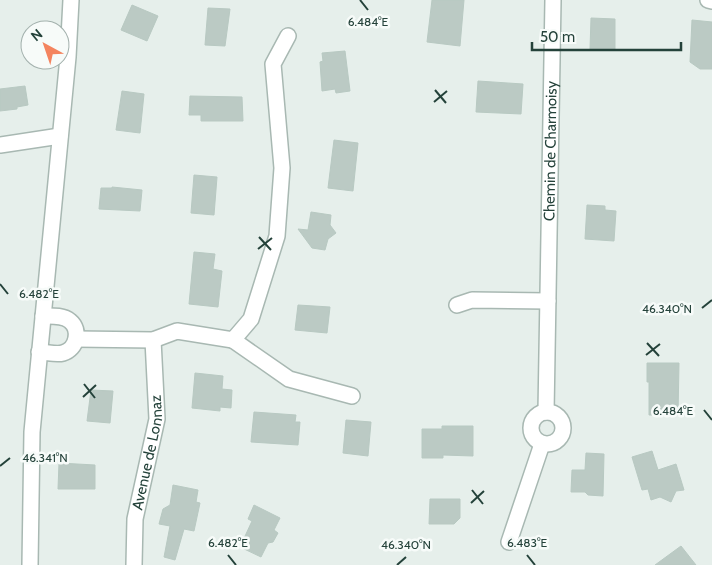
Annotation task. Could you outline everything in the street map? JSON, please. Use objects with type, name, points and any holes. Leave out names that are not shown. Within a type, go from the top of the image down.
[{"type":"street","points":[[30,565],[32,432],[71,0]]},
{"type":"street","name":"Chemin de Charmoisy","points":[[546,412],[553,0]]},
{"type":"street","points":[[233,340],[251,319],[277,236],[282,168],[273,64],[288,36]]},
{"type":"street","points":[[0,145],[60,136]]},
{"type":"street","points":[[457,305],[472,300],[548,301]]},
{"type":"street","points":[[40,352],[63,353],[72,346],[76,339],[76,331],[70,321],[60,317],[43,316]]},
{"type":"street","points":[[76,339],[153,340],[177,331],[233,340],[288,378],[352,396]]},
{"type":"street","name":"Avenue de Lonnaz","points":[[134,565],[135,519],[158,419],[153,340]]},
{"type":"street","points":[[546,412],[557,415],[561,420],[563,430],[561,436],[553,444],[542,444],[533,438],[530,426],[535,416],[546,412]]},
{"type":"street","points":[[509,542],[542,444]]},
{"type":"building","points":[[432,0],[464,0],[460,46],[427,42]]},
{"type":"building","points":[[132,5],[158,16],[147,41],[121,30]]},
{"type":"building","points":[[208,8],[230,9],[225,46],[205,45]]},
{"type":"building","points":[[591,18],[615,19],[615,49],[590,49]]},
{"type":"building","points":[[692,20],[712,22],[712,69],[700,69],[690,62]]},
{"type":"building","points":[[345,51],[350,91],[336,93],[335,89],[322,91],[320,62],[323,61],[322,53]]},
{"type":"building","points":[[478,81],[523,84],[521,114],[476,112]]},
{"type":"building","points":[[25,86],[28,105],[17,107],[17,109],[0,111],[0,89]]},
{"type":"building","points":[[122,91],[144,94],[140,133],[116,130]]},
{"type":"building","points":[[190,96],[242,97],[243,121],[201,121],[201,115],[189,115]]},
{"type":"building","points":[[334,140],[358,143],[353,191],[328,188]]},
{"type":"building","points":[[194,175],[217,177],[214,215],[191,213]]},
{"type":"building","points":[[112,187],[142,190],[140,211],[99,209],[101,188]]},
{"type":"building","points":[[587,205],[605,206],[605,210],[616,211],[614,241],[585,239]]},
{"type":"building","points":[[311,212],[331,215],[330,225],[336,233],[328,239],[325,250],[312,248],[298,229],[308,230]]},
{"type":"building","points":[[194,252],[215,254],[213,269],[222,271],[218,307],[189,304]]},
{"type":"building","points":[[298,305],[330,307],[327,333],[295,330]]},
{"type":"building","points":[[647,363],[679,363],[678,415],[649,415]]},
{"type":"building","points":[[195,373],[223,376],[222,389],[232,390],[231,408],[220,407],[220,411],[192,408]]},
{"type":"building","points":[[91,390],[113,391],[110,423],[87,421]]},
{"type":"building","points":[[254,412],[296,415],[295,422],[300,422],[298,445],[251,442]]},
{"type":"building","points":[[346,420],[371,422],[368,456],[343,453]]},
{"type":"building","points":[[442,426],[473,426],[473,456],[443,455],[443,458],[422,458],[422,429],[442,429]]},
{"type":"building","points":[[652,451],[658,470],[676,464],[684,490],[676,491],[671,502],[660,497],[651,500],[648,489],[642,490],[632,457]]},
{"type":"building","points":[[586,453],[604,454],[603,496],[588,495],[585,492],[571,492],[572,470],[585,470]]},
{"type":"building","points":[[59,463],[95,465],[95,489],[58,489]]},
{"type":"building","points":[[173,485],[198,490],[196,502],[200,503],[194,531],[184,529],[175,560],[164,557],[170,526],[159,524],[163,509],[170,505]]},
{"type":"building","points":[[430,499],[460,499],[460,518],[454,524],[429,524]]},
{"type":"building","points":[[254,505],[280,518],[274,530],[278,533],[273,542],[268,543],[261,557],[240,547],[252,521],[248,519]]},
{"type":"building","points":[[681,546],[696,565],[655,565]]}]
